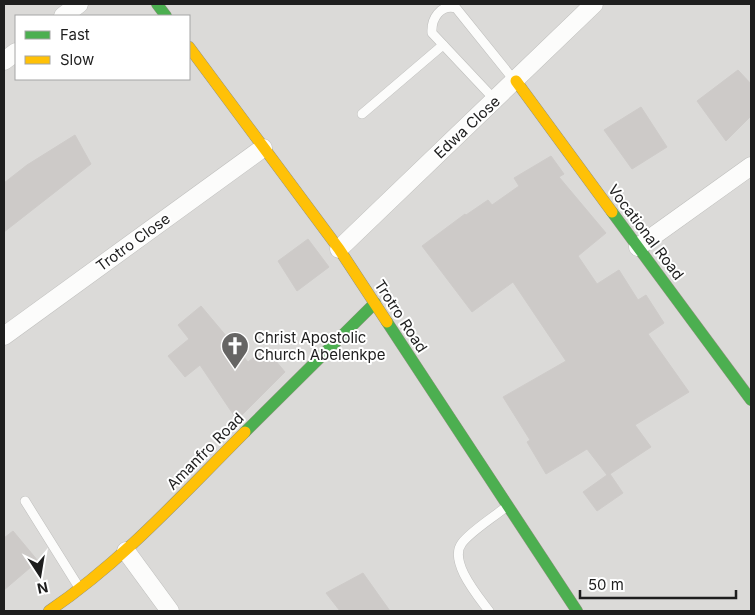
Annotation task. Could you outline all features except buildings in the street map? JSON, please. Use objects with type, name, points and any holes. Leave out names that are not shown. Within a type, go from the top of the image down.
[{"type":"street","points":[[64,15],[79,4]]},
{"type":"street","points":[[157,4],[165,15]]},
{"type":"street","name":"Edwa Close","points":[[339,249],[594,4]]},
{"type":"street","name":"Trotro Road","points":[[190,48],[339,249],[577,611]]},
{"type":"street","points":[[4,61],[15,53]]},
{"type":"street","name":"Vocational Road","points":[[516,81],[751,400]]},
{"type":"street","name":"Trotro Close","points":[[4,336],[263,148]]},
{"type":"street","points":[[638,246],[751,166]]},
{"type":"street","name":"Amanfro Road","points":[[49,611],[80,590],[126,551],[375,303]]},
{"type":"street","points":[[126,551],[170,611]]},
{"type":"lane","points":[[496,100],[432,33],[431,23],[434,17],[444,9],[456,8],[516,81]]},
{"type":"lane","points":[[362,114],[443,45]]},
{"type":"lane","points":[[25,501],[80,590]]},
{"type":"lane","points":[[489,611],[462,573],[457,557],[461,544],[507,506]]},
{"type":"shaded area","points":[[4,4],[751,4],[751,611],[4,611]]},
{"type":"traffic: fast","points":[[157,4],[165,15]]},
{"type":"traffic: fast","points":[[612,212],[751,400]]},
{"type":"traffic: fast","points":[[245,432],[375,303]]},
{"type":"traffic: fast","points":[[387,322],[577,611]]},
{"type":"traffic: slow","points":[[190,48],[339,249],[387,322]]},
{"type":"traffic: slow","points":[[516,81],[612,212]]},
{"type":"traffic: slow","points":[[49,611],[76,592],[127,549],[245,432]]},
{"type":"place","name":"Christ Apostolic Church Abelenkpe","points":[[235,370]]}]
